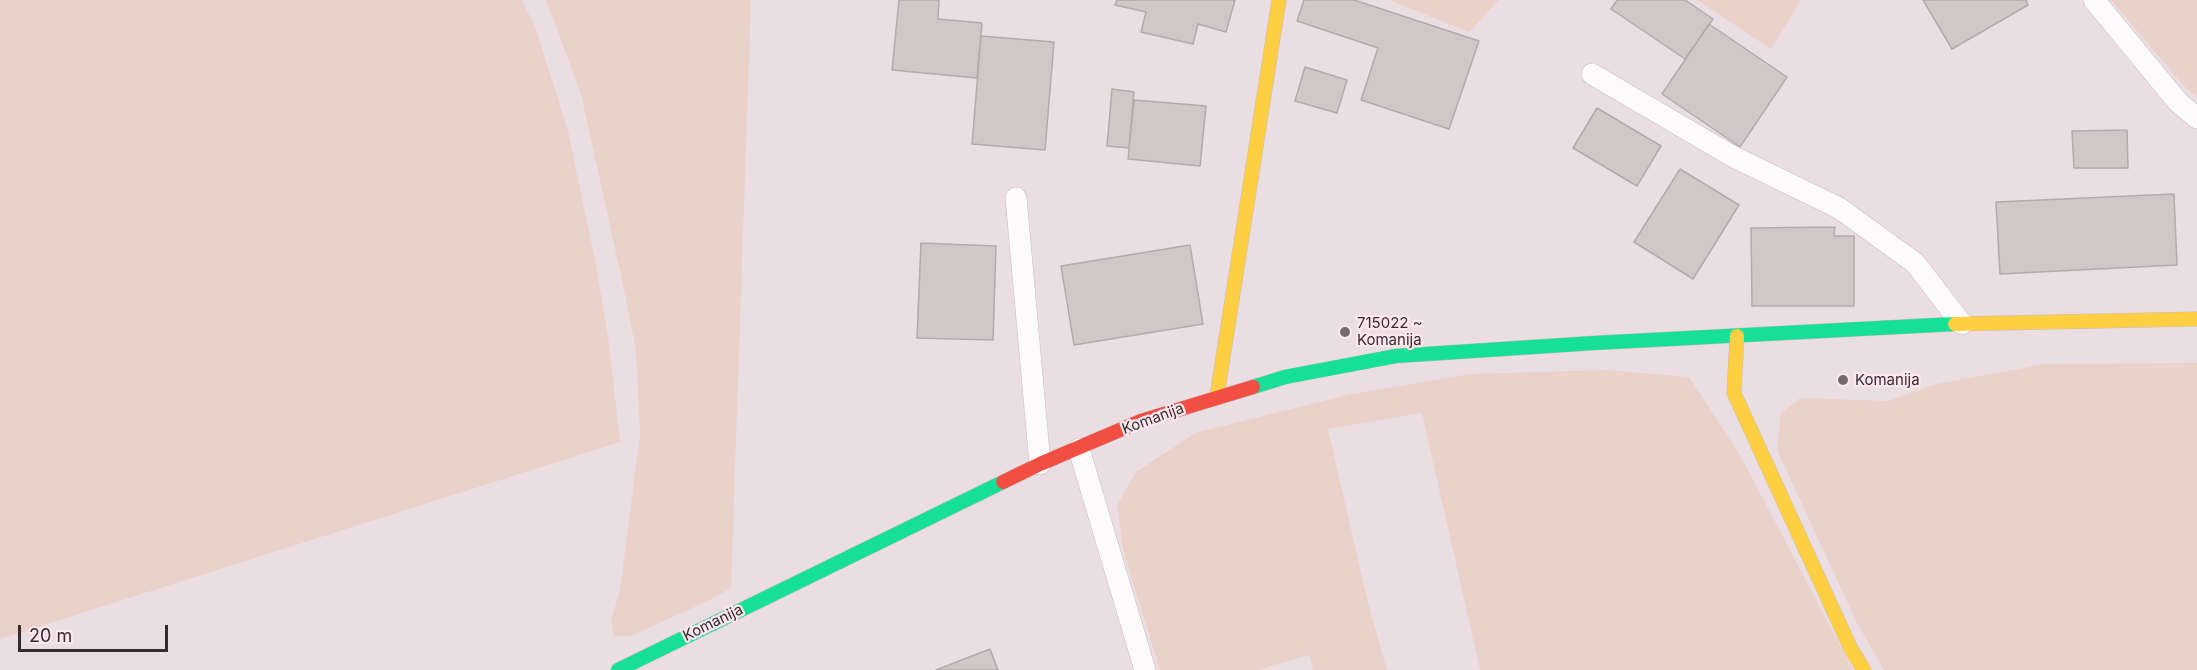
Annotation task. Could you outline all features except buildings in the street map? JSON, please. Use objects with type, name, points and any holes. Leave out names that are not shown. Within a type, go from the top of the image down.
[{"type":"street","points":[[1217,396],[1280,0]]},
{"type":"street","name":"Komanija","points":[[618,670],[1040,464],[1141,421],[1217,396],[1286,377],[1396,356],[1962,324],[2197,319]]},
{"type":"street","points":[[1737,336],[1734,393],[1851,648],[1864,670]]},
{"type":"lane","points":[[2094,0],[2178,102],[2197,118]]},
{"type":"lane","points":[[1592,74],[1732,156],[1839,208],[1915,263],[1962,324]]},
{"type":"lane","points":[[1016,198],[1040,464]]},
{"type":"lane","points":[[1079,449],[1145,670]]},
{"type":"shaded area","points":[[0,0],[522,0],[536,29],[568,131],[608,336],[620,442],[0,639]]},
{"type":"shaded area","points":[[546,0],[751,0],[731,588],[631,636],[614,636],[611,621],[620,590],[640,434],[636,350],[581,94]]},
{"type":"shaded area","points":[[1389,0],[1499,0],[1469,32]]},
{"type":"shaded area","points":[[1697,0],[1801,0],[1771,49]]},
{"type":"shaded area","points":[[2111,0],[2197,0],[2197,97],[2182,84]]},
{"type":"shaded area","points":[[2197,363],[2197,670],[1884,670],[1857,623],[1777,450],[1781,413],[1800,398],[1888,401],[1937,384],[2045,364]]},
{"type":"shaded area","points":[[1607,370],[1689,377],[1740,455],[1853,670],[1480,670],[1422,413],[1328,429],[1367,599],[1387,670],[1313,670],[1309,655],[1257,670],[1160,670],[1123,550],[1117,505],[1136,472],[1195,433],[1352,394],[1470,374]]},
{"type":"traffic: fast","points":[[1253,387],[1285,377],[1396,356],[1955,324]]},
{"type":"traffic: fast","points":[[618,670],[1003,482]]},
{"type":"traffic: slow","points":[[1217,396],[1279,0]]},
{"type":"traffic: slow","points":[[1955,324],[2197,319]]},
{"type":"traffic: slow","points":[[1737,336],[1734,393],[1851,649],[1864,670]]},
{"type":"traffic: jam","points":[[1003,482],[1141,421],[1253,387]]},
{"type":"place","name":"715022 ~ Komanija","points":[[1345,332]]},
{"type":"place","name":"Komanija","points":[[1843,380]]}]
